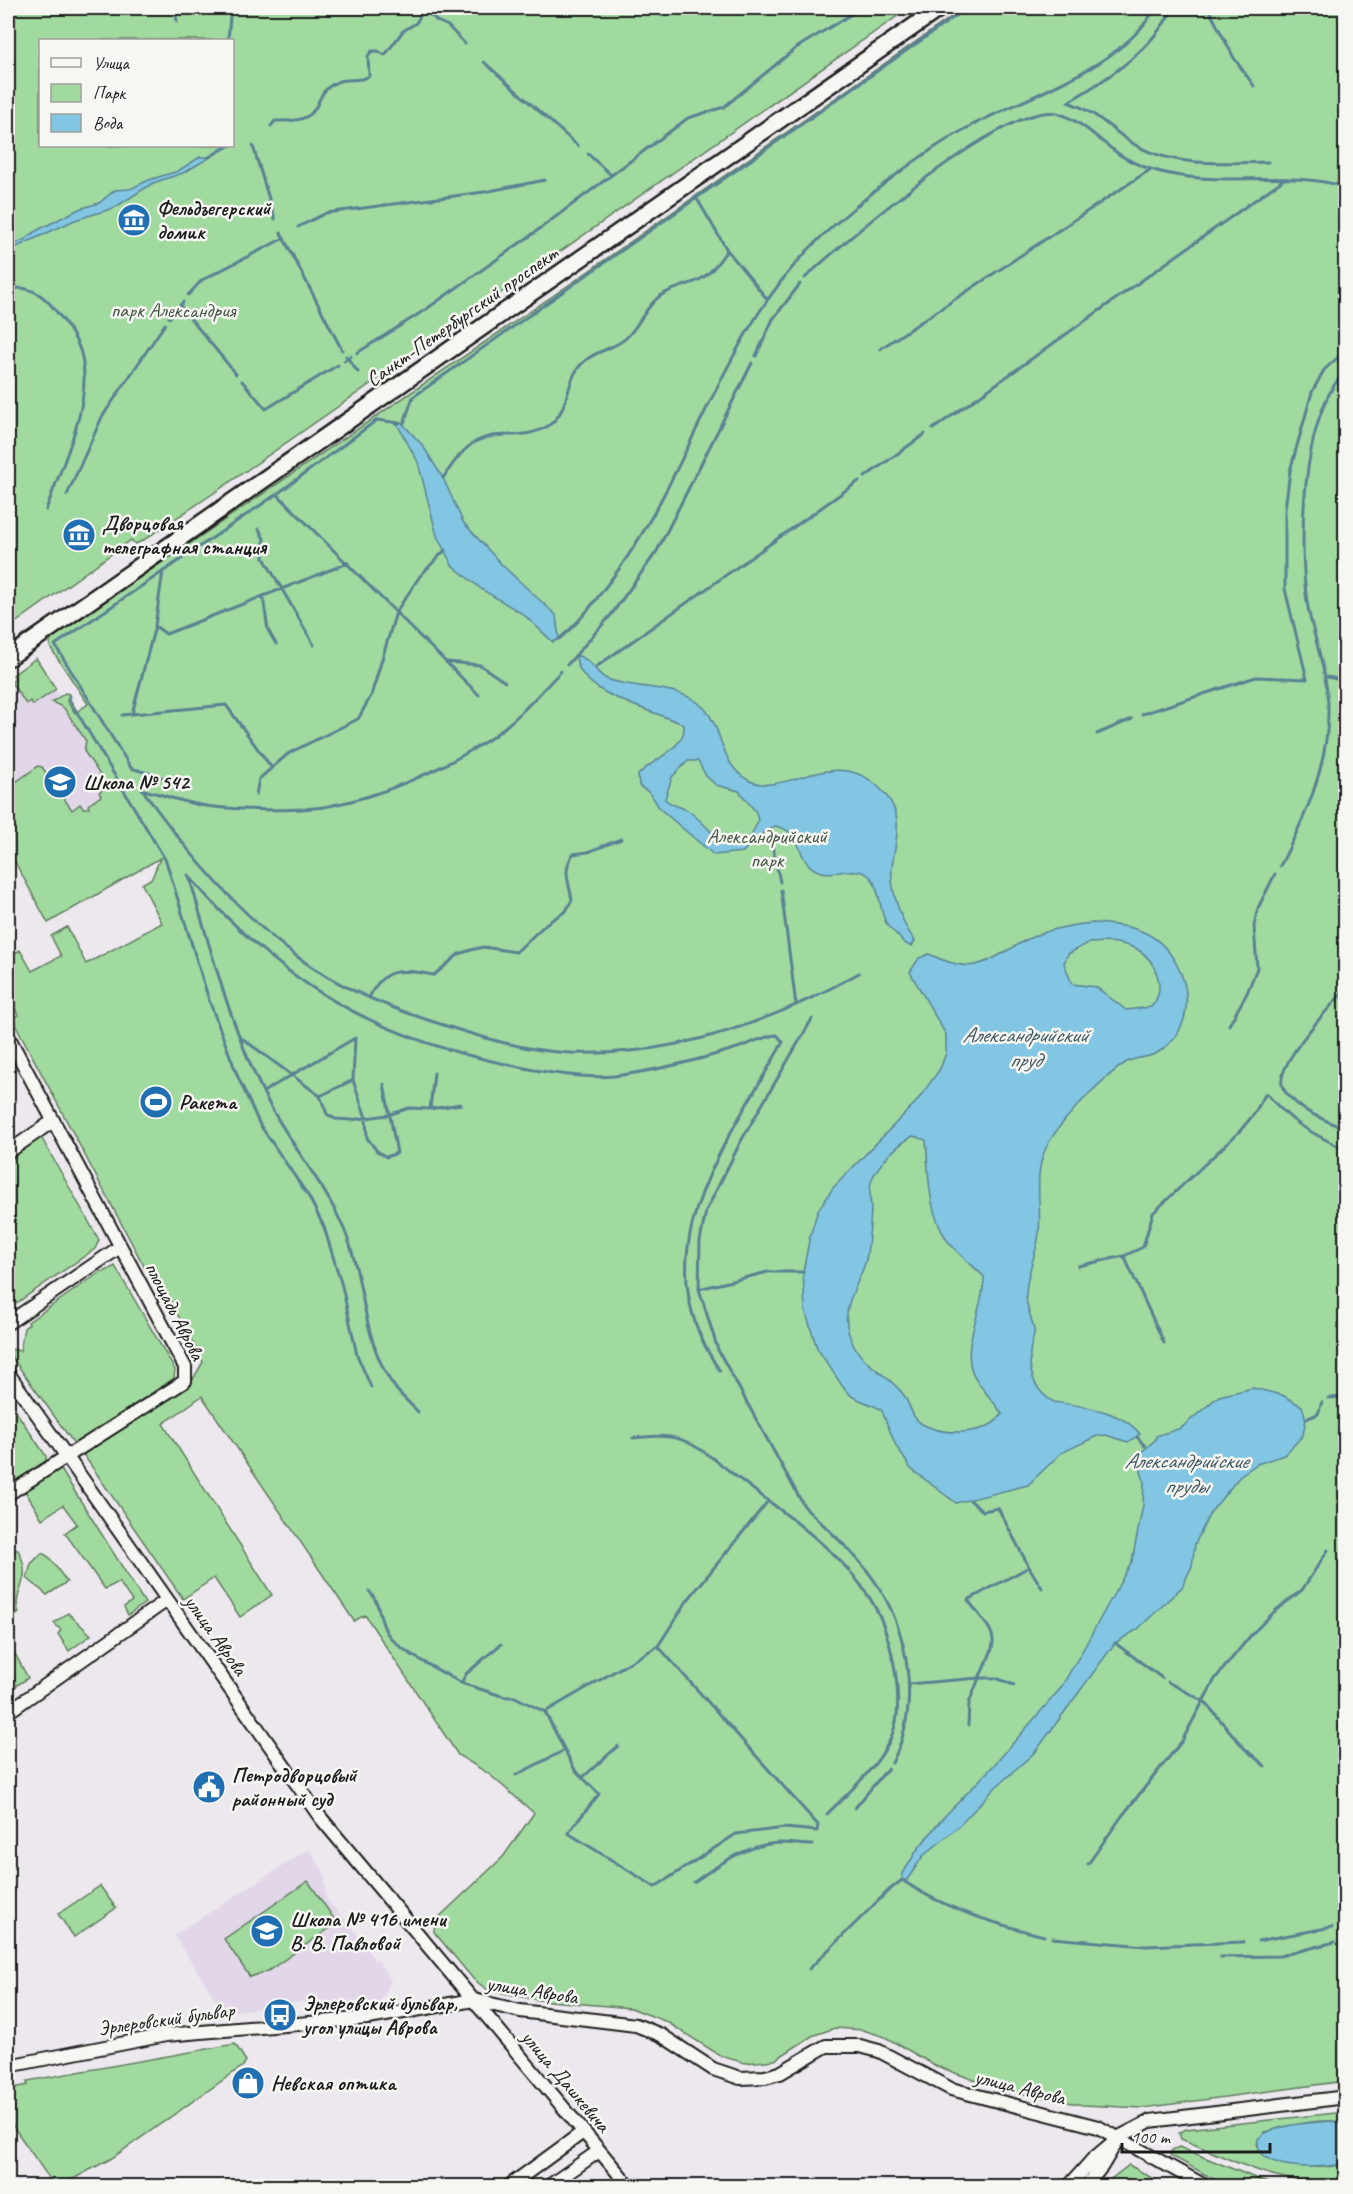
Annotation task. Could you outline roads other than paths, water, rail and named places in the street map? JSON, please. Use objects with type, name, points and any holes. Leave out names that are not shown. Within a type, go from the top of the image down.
[{"type":"main road","name":"Санкт-Петербургский проспект","points":[[8,646],[922,8]]},
{"type":"main road","name":"Санкт-Петербургский проспект","points":[[8,658],[940,8]]},
{"type":"street","name":"площадь Аврова","points":[[8,1036],[185,1367],[185,1381],[8,1494]]},
{"type":"street","points":[[8,1152],[53,1121]]},
{"type":"street","points":[[8,1323],[120,1247]]},
{"type":"street","name":"улица Аврова","points":[[8,1373],[320,1817],[474,2000],[528,2013],[636,2025],[661,2035],[713,2069],[740,2078],[765,2077],[780,2073],[826,2046],[860,2046],[879,2051],[951,2089],[1016,2108],[1078,2121],[1119,2137],[1205,2187]]},
{"type":"street","points":[[8,1712],[167,1600]]},
{"type":"street","name":"Эрлеровский бульвар","points":[[8,2066],[166,2035],[368,2018],[474,2000]]},
{"type":"street","name":"улица Дашкевича","points":[[474,2000],[629,2187]]},
{"type":"street","points":[[1069,2187],[1093,2159],[1119,2137],[1150,2121],[1346,2097]]},
{"type":"street","points":[[509,2187],[583,2132]]},
{"type":"street","points":[[1086,2187],[1119,2137]]},
{"type":"street","points":[[549,2187],[599,2151]]},
{"type":"water","points":[[228,147],[183,173],[153,183],[114,208],[75,220],[8,251],[8,246],[24,240],[36,231],[79,209],[99,203],[115,190],[130,189],[178,171],[200,157],[208,157]]},
{"type":"water","points":[[401,422],[423,446],[443,478],[463,522],[503,566],[556,615],[559,639],[553,642],[523,614],[481,589],[452,565],[437,536],[418,462],[397,424]]},
{"type":"water","points":[[576,655],[587,660],[607,679],[672,691],[695,701],[711,718],[733,767],[750,781],[765,784],[781,782],[833,770],[851,772],[869,779],[886,795],[895,812],[897,830],[892,868],[893,887],[901,916],[915,941],[912,946],[904,943],[887,925],[875,884],[867,874],[860,871],[830,873],[816,870],[809,865],[796,840],[785,829],[775,826],[757,837],[743,852],[714,855],[660,809],[650,793],[639,786],[638,775],[680,741],[684,725],[602,691],[579,669]],"holes":[[[688,761],[698,761],[706,776],[716,785],[739,791],[756,812],[758,821],[751,836],[730,847],[690,812],[665,799],[672,777]]]},
{"type":"water","name":"Александрийский пруд","points":[[1084,924],[1119,925],[1152,936],[1177,965],[1185,989],[1185,1013],[1182,1024],[1168,1045],[1154,1055],[1127,1062],[1084,1099],[1054,1134],[1043,1155],[1039,1177],[1039,1233],[1026,1295],[1034,1330],[1030,1361],[1034,1382],[1047,1398],[1054,1402],[1112,1414],[1123,1419],[1140,1434],[1128,1442],[1106,1435],[1097,1436],[1061,1453],[1028,1485],[956,1503],[911,1469],[896,1446],[881,1409],[853,1397],[845,1390],[817,1348],[805,1310],[803,1272],[810,1236],[818,1210],[833,1188],[917,1101],[940,1069],[946,1053],[946,1035],[910,972],[919,958],[929,954],[958,965],[980,964],[1042,933]],"holes":[[[1109,942],[1137,949],[1150,961],[1158,976],[1159,984],[1156,1000],[1151,1007],[1126,1010],[1096,987],[1072,984],[1064,963],[1068,954],[1088,943]],[[913,1136],[926,1140],[930,1192],[940,1229],[951,1245],[984,1277],[969,1357],[973,1374],[1002,1414],[987,1427],[976,1430],[942,1431],[918,1421],[903,1394],[855,1349],[847,1325],[850,1300],[866,1260],[872,1179],[890,1154]]]},
{"type":"water","name":"Александрийские пруды","points":[[1253,1388],[1282,1395],[1302,1406],[1306,1419],[1303,1435],[1284,1455],[1257,1464],[1241,1475],[1210,1513],[1195,1544],[1192,1566],[1182,1587],[1138,1629],[1115,1643],[1036,1751],[995,1788],[956,1829],[923,1856],[907,1880],[902,1880],[902,1875],[917,1850],[941,1820],[995,1764],[1060,1689],[1080,1655],[1132,1561],[1143,1505],[1144,1482],[1137,1456],[1155,1440],[1156,1436],[1181,1428],[1219,1396]]},
{"type":"water","points":[[1331,2121],[1345,2123],[1345,2163],[1322,2167],[1292,2166],[1267,2158],[1259,2150],[1258,2139],[1271,2130],[1292,2125]]},
{"type":"waterway","points":[[177,22],[176,15],[181,8]]},
{"type":"waterway","points":[[271,126],[275,121],[304,118],[316,108],[322,94],[337,82],[369,76],[368,56],[372,51],[385,55],[403,31],[416,23],[425,8]]},
{"type":"waterway","points":[[357,353],[425,310],[530,236],[688,118],[724,107],[796,48],[858,8]]},
{"type":"waterway","points":[[404,423],[413,397],[967,8]]},
{"type":"waterway","points":[[559,639],[591,606],[636,543],[662,499],[730,362],[756,318],[785,277],[819,239],[890,179],[949,138],[990,116],[1070,79],[1120,48],[1140,29],[1155,8]]},
{"type":"waterway","points":[[1173,8],[1153,37],[1128,62],[1068,102],[1093,114],[1129,141],[1161,156],[1196,162],[1268,162]]},
{"type":"waterway","points":[[1208,8],[1234,58],[1254,86]]},
{"type":"waterway","points":[[425,10],[437,21],[448,26],[465,44]]},
{"type":"waterway","points":[[228,39],[230,17]]},
{"type":"waterway","points":[[484,62],[578,146]]},
{"type":"waterway","points":[[805,278],[854,235],[928,176],[1005,127],[1037,115],[1060,114],[1067,117],[1125,158],[1162,172],[1214,179],[1303,179],[1346,187]]},
{"type":"waterway","points":[[253,146],[275,219]]},
{"type":"waterway","points":[[588,154],[611,175]]},
{"type":"waterway","points":[[880,349],[1151,169]]},
{"type":"waterway","points":[[298,227],[326,213],[484,192],[545,180]]},
{"type":"waterway","points":[[933,429],[1283,180]]},
{"type":"waterway","points":[[443,478],[462,452],[477,441],[494,436],[530,433],[548,426],[561,411],[574,375],[586,360],[626,338],[660,296],[699,280],[711,271],[727,250],[696,197]]},
{"type":"waterway","points":[[281,233],[342,350]]},
{"type":"waterway","points":[[188,295],[202,280],[284,238]]},
{"type":"waterway","points":[[727,250],[767,299]]},
{"type":"waterway","points":[[756,356],[773,319],[800,284]]},
{"type":"waterway","points":[[8,290],[28,289],[45,299],[70,330],[81,353],[84,372],[80,413],[68,453],[46,510]]},
{"type":"waterway","points":[[169,318],[183,302]]},
{"type":"waterway","points":[[180,306],[236,374]]},
{"type":"waterway","points":[[67,495],[102,417],[165,324]]},
{"type":"waterway","points":[[1142,714],[1256,677],[1307,679],[1285,589],[1285,509],[1290,471],[1312,392],[1324,370],[1346,350]]},
{"type":"waterway","points":[[346,356],[358,372]]},
{"type":"waterway","points":[[344,361],[351,356]]},
{"type":"waterway","points":[[567,665],[611,615],[657,551],[752,363]]},
{"type":"waterway","points":[[242,381],[266,409],[338,365]]},
{"type":"waterway","points":[[1280,866],[1313,794],[1327,735],[1327,688],[1305,588],[1303,522],[1311,451],[1319,418],[1331,391],[1346,371]]},
{"type":"waterway","points":[[170,780],[131,768],[55,645],[277,494],[377,420],[399,423]]},
{"type":"waterway","points":[[865,477],[925,434]]},
{"type":"waterway","points":[[596,667],[859,481]]},
{"type":"waterway","points":[[277,494],[479,695]]},
{"type":"waterway","points":[[259,529],[264,539],[264,558],[314,645]]},
{"type":"waterway","points":[[256,795],[259,779],[289,753],[358,719],[371,696],[396,612],[420,576],[445,550]]},
{"type":"waterway","points":[[163,571],[155,626],[166,634],[348,563]]},
{"type":"waterway","points":[[263,597],[268,630],[276,644]]},
{"type":"waterway","points":[[132,714],[155,626]]},
{"type":"waterway","points":[[447,662],[480,665],[505,682]]},
{"type":"waterway","points":[[144,790],[198,805],[251,809],[316,808],[349,802],[410,781],[449,763],[485,742],[515,718],[561,671]]},
{"type":"waterway","points":[[1327,677],[1346,681]]},
{"type":"waterway","points":[[70,696],[69,699],[166,861],[209,1000],[238,1077],[260,1125],[309,1197],[324,1227],[342,1286],[357,1355],[371,1387]]},
{"type":"waterway","points":[[122,715],[226,705],[271,767]]},
{"type":"waterway","points":[[1097,734],[1132,719]]},
{"type":"waterway","points":[[142,789],[195,858],[234,901],[277,940],[314,969],[381,1003],[501,1042],[570,1053],[608,1053],[684,1043],[756,1021],[826,991],[859,973]]},
{"type":"waterway","points":[[769,830],[780,882]]},
{"type":"waterway","points":[[369,998],[381,980],[395,972],[434,975],[459,954],[483,947],[516,952],[547,923],[566,911],[572,900],[567,871],[573,854],[588,852],[621,839]]},
{"type":"waterway","points":[[1229,1025],[1247,993],[1257,968],[1254,926],[1258,908],[1275,874]]},
{"type":"waterway","points":[[188,875],[222,913],[257,946],[294,975],[332,1000],[372,1021],[415,1039],[461,1053],[510,1065],[575,1076],[614,1076],[690,1061],[777,1035],[783,1042],[716,1161],[699,1201],[689,1242],[687,1284],[697,1327],[720,1371]]},
{"type":"waterway","points":[[189,876],[222,986],[251,1066],[272,1110],[326,1194],[344,1229],[376,1352],[396,1389],[418,1412]]},
{"type":"waterway","points":[[781,890],[796,1005]]},
{"type":"waterway","points":[[1346,989],[1296,1049],[1283,1075],[1282,1085],[1288,1095],[1305,1110],[1346,1130]]},
{"type":"waterway","points":[[768,1272],[699,1289],[700,1241],[706,1211],[741,1141],[812,1019]]},
{"type":"waterway","points":[[263,1092],[355,1038],[353,1080],[366,1118],[367,1138],[377,1151],[386,1157],[397,1153],[384,1084]]},
{"type":"waterway","points":[[243,1039],[320,1096],[327,1114],[335,1119],[351,1120],[388,1115],[409,1108],[430,1109],[461,1104]]},
{"type":"waterway","points":[[430,1109],[434,1073]]},
{"type":"waterway","points":[[320,1096],[353,1080]]},
{"type":"waterway","points":[[1078,1266],[1124,1256],[1143,1247],[1153,1213],[1239,1132],[1254,1114],[1266,1093],[1284,1112],[1302,1126],[1346,1150]]},
{"type":"waterway","points":[[1124,1256],[1164,1343]]},
{"type":"waterway","points":[[771,1272],[803,1272]]},
{"type":"waterway","points":[[699,1289],[718,1350],[804,1506],[850,1551],[874,1580],[896,1622],[903,1646],[909,1694],[901,1741],[892,1763]]},
{"type":"waterway","points":[[1328,1398],[1346,1397]]},
{"type":"waterway","points":[[1306,1419],[1318,1414],[1322,1402]]},
{"type":"waterway","points":[[633,1438],[654,1436],[674,1438],[687,1442],[710,1456],[803,1527],[839,1560],[869,1596],[880,1617],[896,1678],[898,1703],[894,1730],[888,1744],[870,1770],[827,1814]]},
{"type":"waterway","points":[[1137,1437],[1145,1446]]},
{"type":"waterway","points":[[545,1712],[658,1646],[687,1601],[768,1501]]},
{"type":"waterway","points":[[908,1684],[979,1678],[991,1653],[993,1637],[968,1600],[1029,1567],[998,1508],[983,1511],[971,1501]]},
{"type":"waterway","points":[[1088,1864],[1122,1816],[1182,1741],[1215,1679],[1251,1635],[1276,1610],[1302,1590],[1328,1550]]},
{"type":"waterway","points":[[1029,1567],[1042,1588]]},
{"type":"waterway","points":[[369,1591],[376,1601],[384,1628],[393,1640],[411,1654],[461,1683]]},
{"type":"waterway","points":[[1115,1643],[1162,1678]]},
{"type":"waterway","points":[[501,1644],[466,1674],[461,1683],[505,1697],[515,1697],[545,1712],[575,1770],[599,1794],[568,1833],[655,1887],[736,1834],[785,1828],[817,1831],[818,1825],[658,1646]]},
{"type":"waterway","points":[[968,1725],[969,1703],[979,1678],[996,1678],[1014,1685]]},
{"type":"waterway","points":[[1168,1682],[1205,1702],[1244,1748],[1265,1766]]},
{"type":"waterway","points":[[582,1778],[618,1746]]},
{"type":"waterway","points":[[516,1775],[563,1751]]},
{"type":"waterway","points":[[855,1808],[888,1768]]},
{"type":"waterway","points":[[694,1882],[734,1856],[756,1847],[780,1843],[813,1845]]},
{"type":"waterway","points":[[809,1969],[902,1880],[952,1907],[989,1921],[1044,1936]]},
{"type":"waterway","points":[[1341,1925],[1346,1923]]},
{"type":"waterway","points":[[1258,1941],[1332,1927]]},
{"type":"waterway","points":[[1052,1938],[1146,1946],[1243,1942]]},
{"type":"waterway","points":[[1220,1957],[1280,1956],[1335,1942]]},
{"type":"place","name":"Фельдъегерский домик","points":[[134,220]]},
{"type":"place","name":"Дворцовая телеграфная станция","points":[[79,535]]},
{"type":"place","name":"Школа № 542","points":[[60,782]]},
{"type":"place","name":"Ракета","points":[[156,1102]]},
{"type":"place","name":"Петродворцовый районный суд","points":[[209,1787]]},
{"type":"place","name":"Школа № 416 имени В. В. Павловой","points":[[267,1931]]},
{"type":"place","name":"Эрлеровский бульвар, угол улицы Аврова","points":[[280,2015]]},
{"type":"place","name":"Невская оптика","points":[[248,2083]]},
{"type":"park label","name":"парк Александрия","points":[[173,310]]},
{"type":"park label","name":"Александрийский парк","points":[[767,848]]}]
